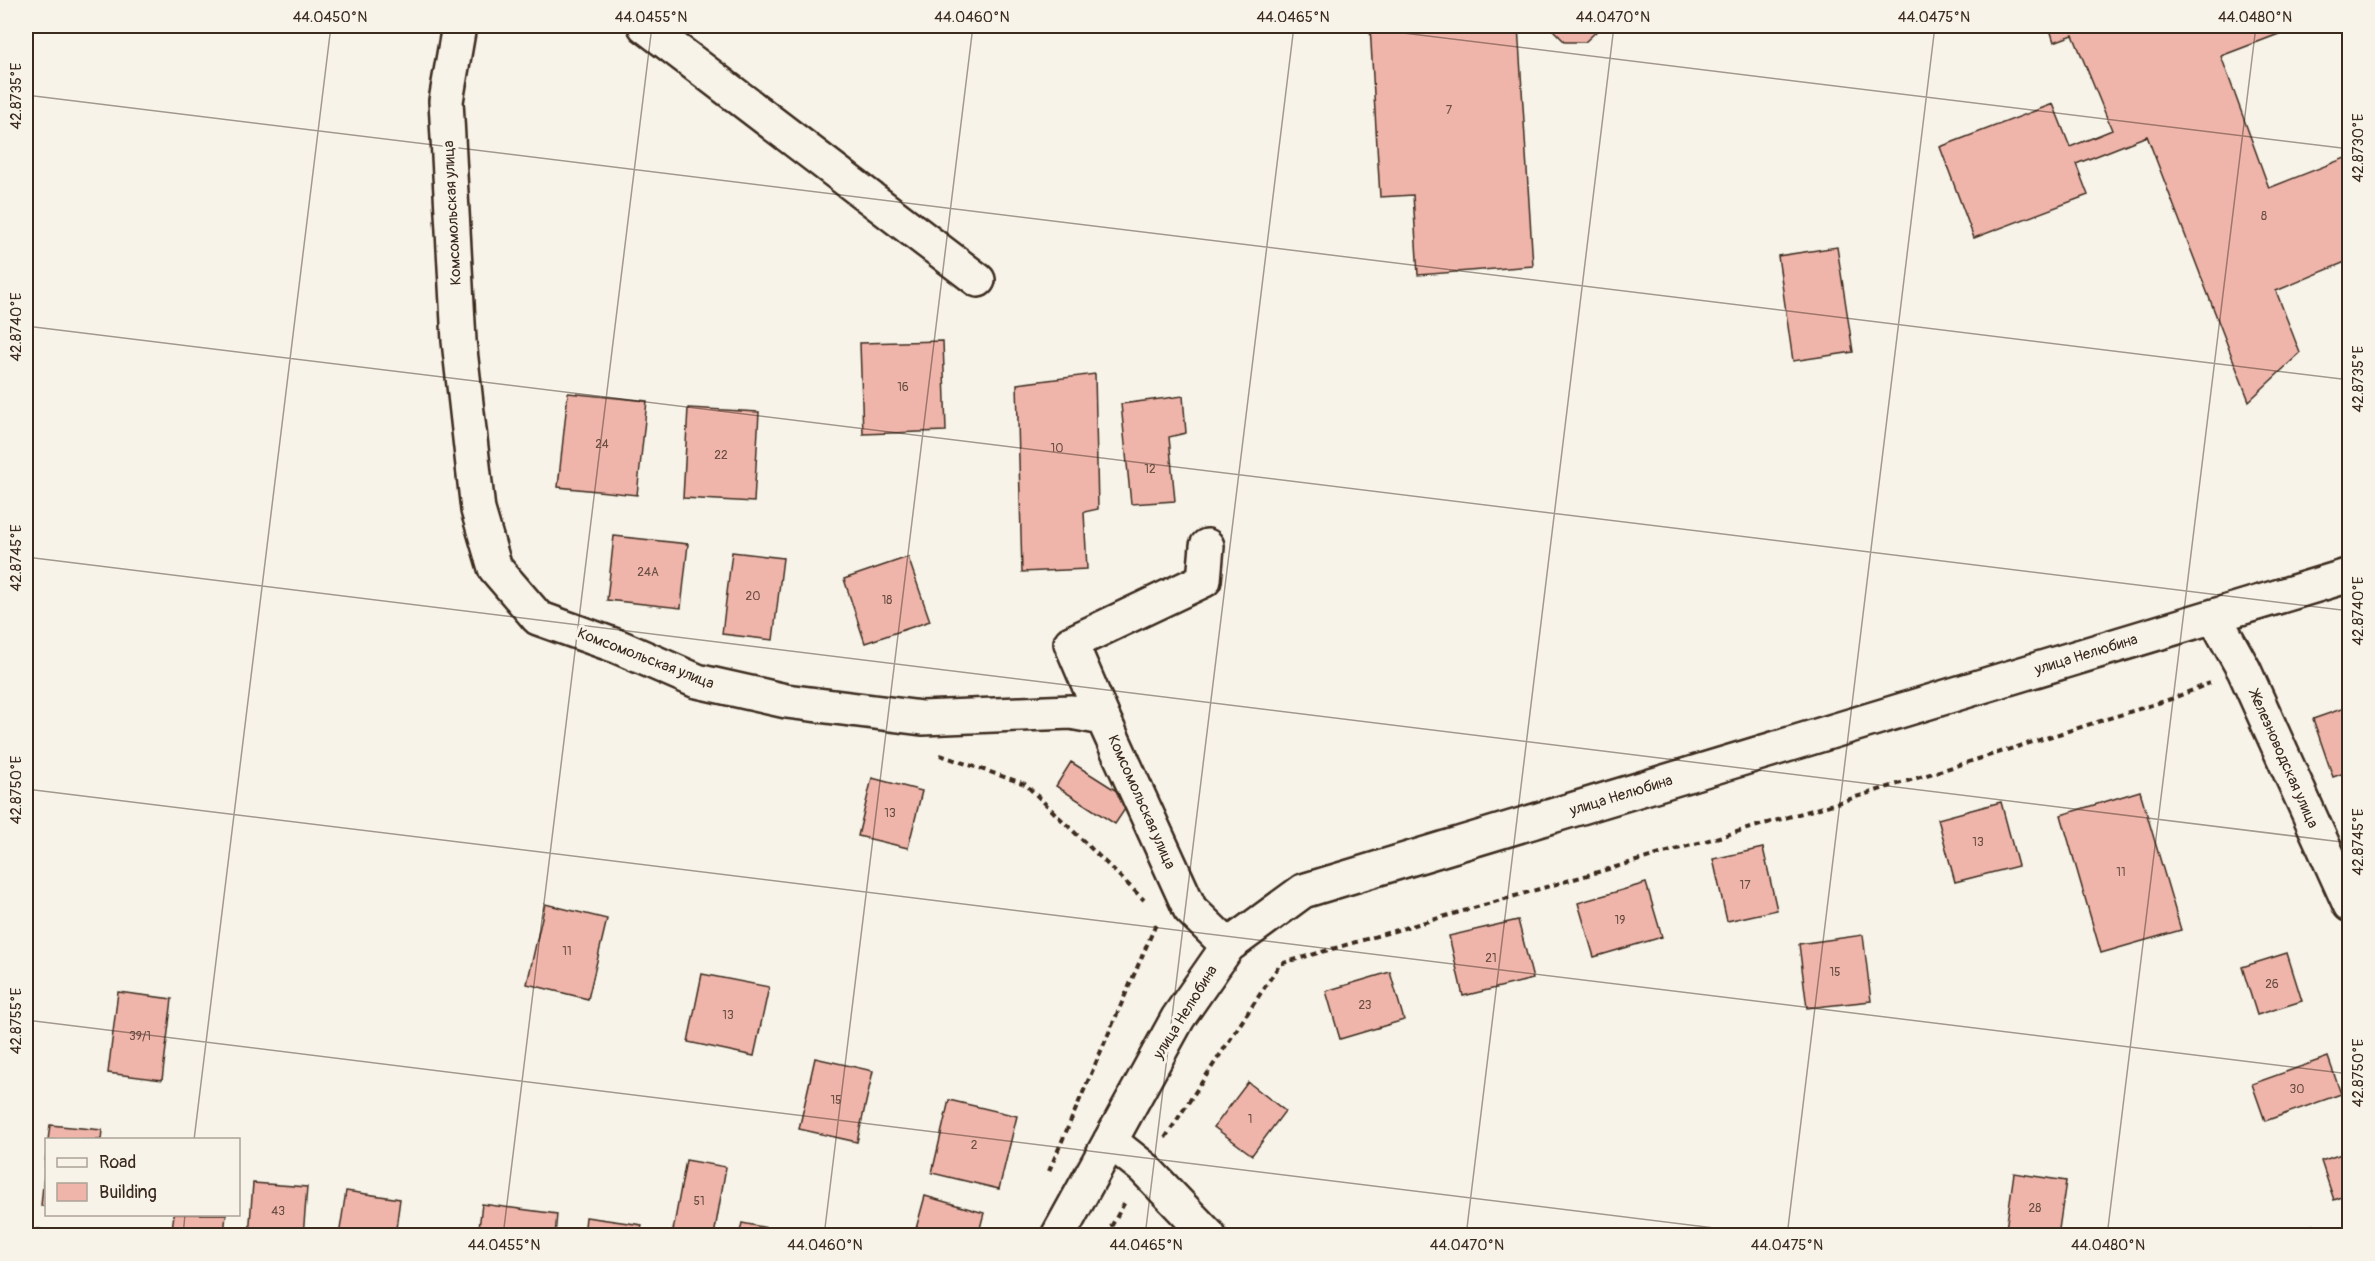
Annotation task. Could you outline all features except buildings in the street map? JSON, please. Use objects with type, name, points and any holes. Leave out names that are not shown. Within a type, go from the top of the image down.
[{"type":"street","name":"Комсомольская улица","points":[[459,26],[446,101],[459,341],[478,510],[495,568],[538,618],[619,647],[697,681],[786,701],[922,718],[1071,712],[1103,718],[1190,909],[1228,946]]},
{"type":"street","points":[[645,26],[978,280]]},
{"type":"street","points":[[1103,718],[1071,643],[1204,579],[1207,546]]},
{"type":"street","name":"улица Нелюбина","points":[[1058,1236],[1178,1018],[1228,946],[1303,891],[2349,575]]},
{"type":"street","name":"Железноводская улица","points":[[2214,616],[2244,670],[2349,905]]},
{"type":"street","points":[[1110,1141],[1144,1168],[1209,1236]]},
{"type":"path","points":[[1106,1236],[1144,1168],[1280,964],[1840,802],[2171,699],[2244,670]]},
{"type":"path","points":[[929,752],[1025,784],[1152,907]]},
{"type":"path","points":[[1048,1173],[1160,915]]},
{"type":"path","points":[[26,1228],[69,1236]]}]
